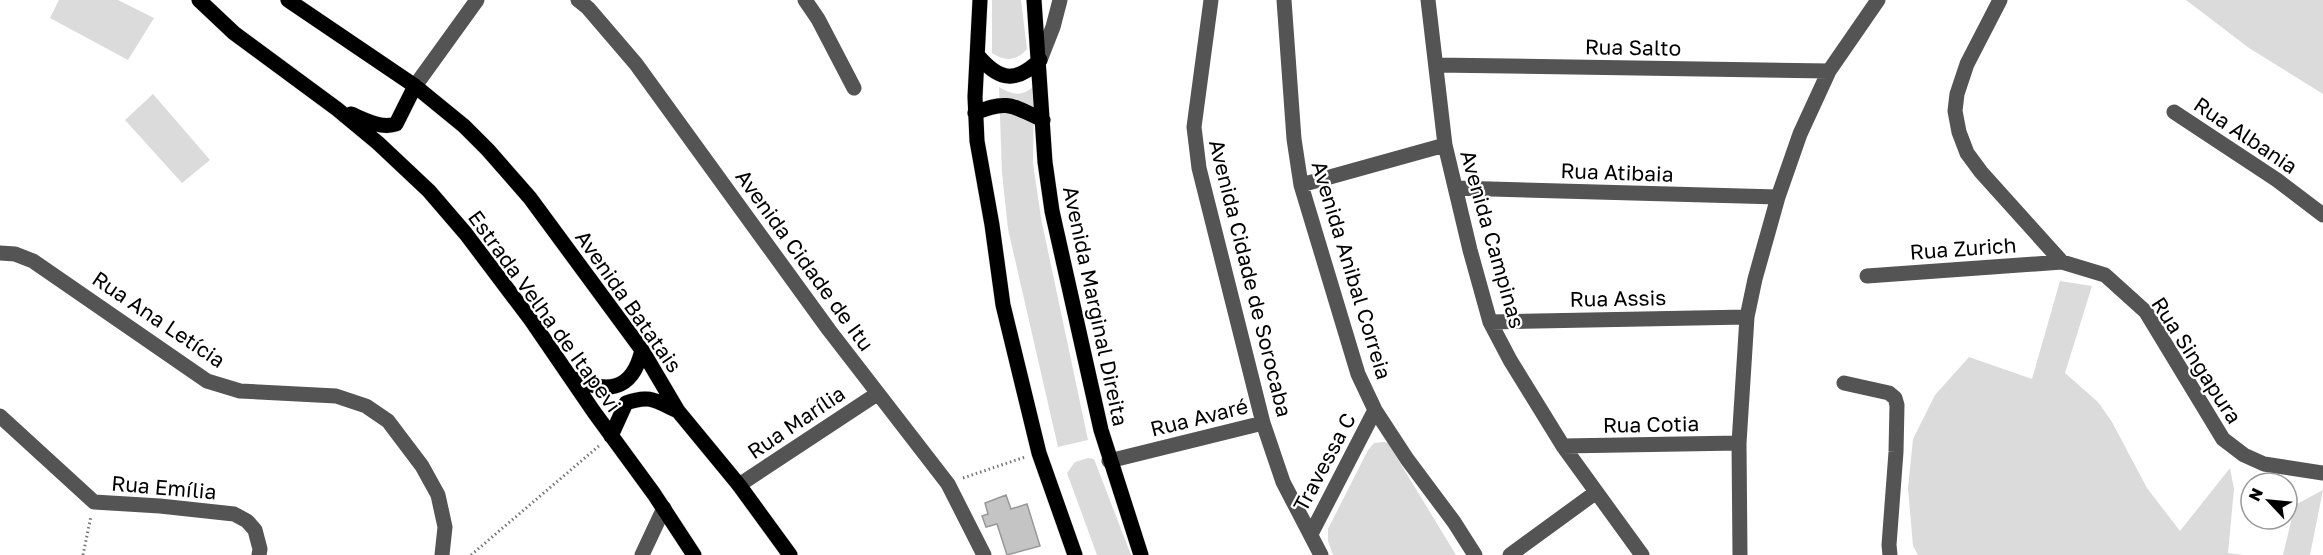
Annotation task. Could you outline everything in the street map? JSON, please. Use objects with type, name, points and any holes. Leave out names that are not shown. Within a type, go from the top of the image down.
[{"type":"main road","name":"Estrada Velha de Itapevi","points":[[199,0],[234,33],[337,109],[402,164],[436,199],[524,310],[664,508],[694,555]]},
{"type":"main road","name":"Avenida Batatais","points":[[288,0],[415,86],[464,126],[488,150],[530,198],[642,350],[678,411],[739,485],[790,555]]},
{"type":"main road","points":[[980,0],[975,112],[977,141],[1003,305],[1039,453],[1075,555]]},
{"type":"main road","name":"Avenida Marginal Direita","points":[[1034,0],[1040,60],[1045,162],[1052,211],[1109,460],[1141,555]]},
{"type":"main road","points":[[979,57],[991,71],[1008,76],[1019,76],[1028,72],[1040,60]]},
{"type":"main road","points":[[337,109],[380,125],[396,124],[415,86]]},
{"type":"main road","points":[[975,112],[994,105],[1004,105],[1043,120]]},
{"type":"main road","points":[[571,378],[588,386],[604,389],[618,385],[625,381],[636,368],[642,350]]},
{"type":"main road","points":[[611,436],[626,403],[640,398],[651,399],[678,411]]},
{"type":"street","points":[[415,86],[477,0]]},
{"type":"street","points":[[805,0],[818,19],[854,88]]},
{"type":"street","points":[[818,19],[819,0]]},
{"type":"street","name":"Avenida Marginal Direita","points":[[1040,60],[1053,27],[1060,0]]},
{"type":"street","name":"Avenida Cidade de Sorocaba","points":[[1211,0],[1194,128],[1199,168],[1263,423],[1283,482],[1321,555]]},
{"type":"street","name":"Avenida Anibal Correia","points":[[1284,0],[1294,139],[1301,185],[1358,374],[1375,410],[1475,555]]},
{"type":"street","name":"Avenida Campinas","points":[[1428,0],[1444,145],[1490,322],[1510,360],[1563,446],[1642,555]]},
{"type":"street","points":[[1740,555],[1739,443],[1747,317],[1778,197],[1800,134],[1829,71],[1878,0]]},
{"type":"street","points":[[2000,0],[1961,81],[1955,111],[1959,132],[1967,153],[1982,172],[2062,262]]},
{"type":"street","name":"Avenida Cidade de Itu","points":[[586,3],[636,64],[877,393],[948,484],[984,555]]},
{"type":"street","name":"Rua Salto","points":[[1436,65],[1829,71]]},
{"type":"street","name":"Rua Albania","points":[[2174,112],[2277,180],[2323,215]]},
{"type":"street","points":[[1301,185],[1444,145]]},
{"type":"street","name":"Rua Atibaia","points":[[1456,188],[1778,197]]},
{"type":"street","name":"Rua Ana Letícia","points":[[0,253],[15,254],[33,261],[207,381],[240,391],[336,396],[366,406],[388,421],[406,442],[438,495],[445,527],[442,555]]},
{"type":"street","name":"Rua Zurich","points":[[1867,276],[2062,262]]},
{"type":"street","name":"Rua Singapura","points":[[2062,262],[2105,275],[2146,312],[2223,439],[2244,455],[2264,464],[2323,472]]},
{"type":"street","name":"Rua Assis","points":[[1490,322],[1747,317]]},
{"type":"street","points":[[1844,384],[1889,393],[1895,398],[1897,405],[1896,452],[1889,534],[1890,555]]},
{"type":"street","name":"Rua Marília","points":[[739,485],[877,393]]},
{"type":"street","name":"Travessa C","points":[[1311,534],[1375,410]]},
{"type":"street","name":"Rua Emília","points":[[0,416],[94,502],[234,514],[247,521],[255,530],[260,549],[259,555]]},
{"type":"street","name":"Rua Avaré","points":[[1109,460],[1263,423]]},
{"type":"street","name":"Rua Cotia","points":[[1563,446],[1739,443]]},
{"type":"street","points":[[1510,555],[1595,493]]},
{"type":"street","points":[[642,555],[664,508]]},
{"type":"path","points":[[471,555],[611,436]]},
{"type":"path","points":[[948,484],[1039,453]]},
{"type":"path","points":[[83,555],[94,502]]},
{"type":"shaded area","points":[[59,0],[118,0],[154,18],[128,60],[50,18]]},
{"type":"shaded area","points":[[992,0],[1021,0],[1027,49],[1015,58],[1006,59],[992,53]]},
{"type":"shaded area","points":[[2186,0],[2323,0],[2323,94],[2249,48]]},
{"type":"shaded area","points":[[1034,86],[1033,163],[1041,218],[1088,440],[1058,447],[1008,229],[1002,173],[999,87],[1017,94]]},
{"type":"shaded area","points":[[153,94],[210,160],[182,183],[125,120]]},
{"type":"shaded area","points":[[2060,281],[2092,286],[2065,373],[2098,402],[2112,422],[2147,488],[2180,531],[2230,468],[2234,489],[2228,553],[2243,555],[1918,555],[1913,546],[1908,488],[1913,439],[1935,395],[1969,357],[2032,379]]},
{"type":"shaded area","points":[[1374,443],[1388,443],[1456,555],[1333,555],[1328,541],[1328,529],[1368,450]]},
{"type":"shaded area","points":[[1088,458],[1094,459],[1131,555],[1097,555],[1067,473],[1075,462]]},
{"type":"shaded area","points":[[2323,490],[2310,555],[2283,555],[2289,531],[2299,531],[2299,503]]},
{"type":"building","points":[[1006,495],[1011,509],[1027,504],[1040,546],[1007,555],[997,524],[986,527],[982,516],[988,514],[985,503]]}]
